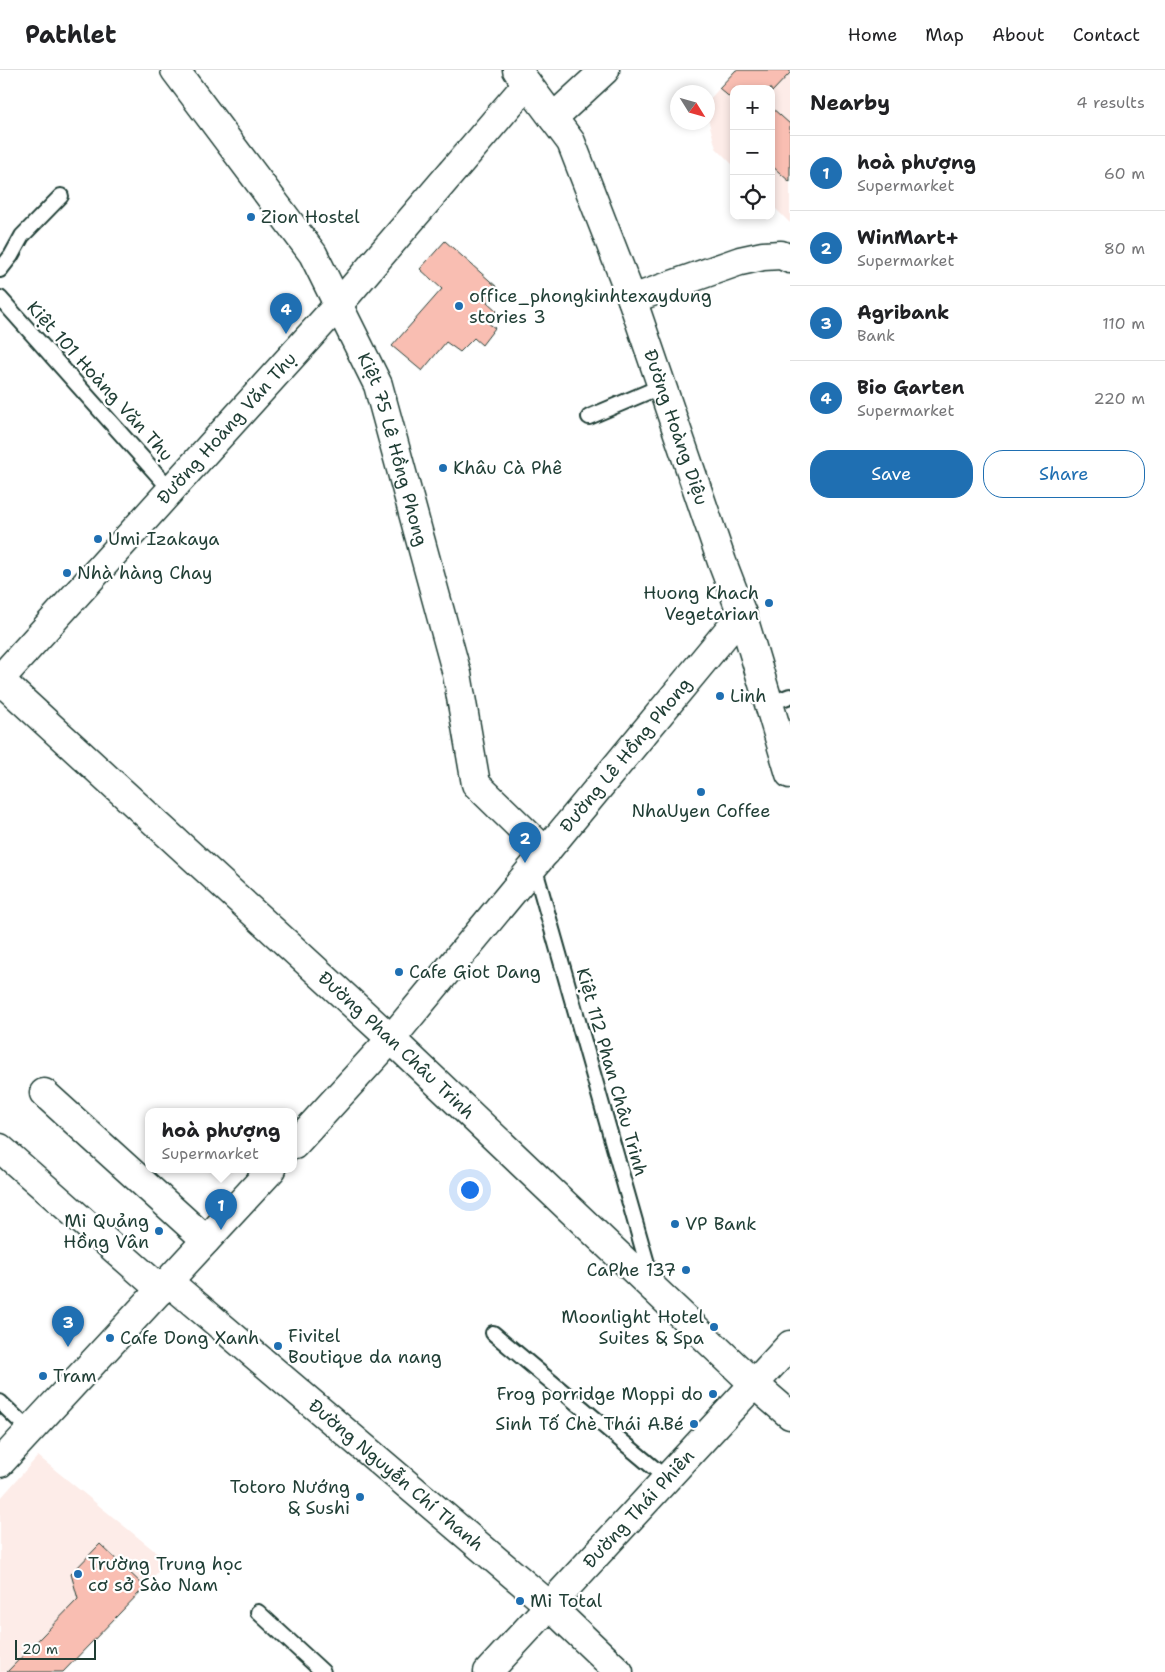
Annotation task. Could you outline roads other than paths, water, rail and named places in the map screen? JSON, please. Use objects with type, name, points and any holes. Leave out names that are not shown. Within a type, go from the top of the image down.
[{"type":"street","name":"Kiệt 75 Lê Hồng Phong","points":[[175,70],[314,254],[378,385],[457,674],[476,784],[540,859]]},
{"type":"street","points":[[553,118],[604,70]]},
{"type":"street","name":"Đường Hoàng Văn Thụ","points":[[0,679],[339,304],[522,77]]},
{"type":"street","name":"Đường Hoàng Diệu","points":[[522,77],[572,142],[632,299],[722,562],[742,614],[780,700],[790,774]]},
{"type":"street","points":[[632,299],[740,261],[763,256],[781,255],[790,259]]},
{"type":"street","name":"Đường Lê Hồng Phong","points":[[297,1142],[391,1039],[742,614]]},
{"type":"street","name":"Đường Phan Châu Trinh","points":[[0,679],[391,1039],[654,1290],[754,1384],[790,1415]]},
{"type":"street","points":[[44,1093],[206,1240]]},
{"type":"street","name":"Đường Nguyễn Chí Thanh","points":[[0,1148],[550,1606],[619,1672]]},
{"type":"street","points":[[0,1463],[268,1173]]},
{"type":"street","name":"Đường Thái Phiên","points":[[488,1672],[790,1345]]},
{"type":"lane","points":[[0,270],[11,256],[22,236],[61,196]]},
{"type":"lane","name":"Kiệt 101 Hoàng Văn Thụ","points":[[0,298],[171,490]]},
{"type":"lane","points":[[589,417],[662,386]]},
{"type":"lane","name":"Kiệt 112 Phan Châu Trinh","points":[[540,859],[654,1290]]},
{"type":"lane","points":[[493,1333],[667,1479]]},
{"type":"lane","points":[[0,1402],[30,1431]]},
{"type":"lane","points":[[258,1612],[323,1672]]},
{"type":"place","name":"Zion Hostel","points":[[251,217]]},
{"type":"place","name":"office_phongkinhtexaydung stories 3","points":[[459,306]]},
{"type":"place","name":"Bio Garten","points":[[286,334]]},
{"type":"place","name":"Khâu Cà Phê","points":[[443,468]]},
{"type":"place","name":"Umi Izakaya","points":[[98,539]]},
{"type":"place","name":"Nhà hàng Chay","points":[[67,573]]},
{"type":"place","name":"Huong Khach Vegetarian","points":[[769,603]]},
{"type":"place","name":"Linh","points":[[720,696]]},
{"type":"place","name":"NhaUyen Coffee","points":[[701,792]]},
{"type":"place","name":"WinMart+","points":[[525,863]]},
{"type":"place","name":"Cafe Giot Dang","points":[[399,972]]},
{"type":"place","name":"VP Bank","points":[[675,1224]]},
{"type":"place","name":"hoà phượng","points":[[221,1230]]},
{"type":"place","name":"Mi Quảng Hồng Vân","points":[[159,1231]]},
{"type":"place","name":"CaPhe 137","points":[[686,1270]]},
{"type":"place","name":"Moonlight Hotel Suites & Spa","points":[[714,1327]]},
{"type":"place","name":"Cafe Dong Xanh","points":[[110,1338]]},
{"type":"place","name":"Fivitel Boutique da nang","points":[[278,1346]]},
{"type":"place","name":"Agribank","points":[[68,1347]]},
{"type":"place","name":"Tram","points":[[43,1376]]},
{"type":"place","name":"Frog porridge Moppi do","points":[[713,1394]]},
{"type":"place","name":"Sinh Tố Chè Thái A.Bé","points":[[694,1424]]},
{"type":"place","name":"Totoro Nướng & Sushi","points":[[360,1497]]},
{"type":"place","name":"Trường Trung học cơ sở Sào Nam","points":[[78,1574]]},
{"type":"place","name":"Mi Total","points":[[520,1601]]}]
